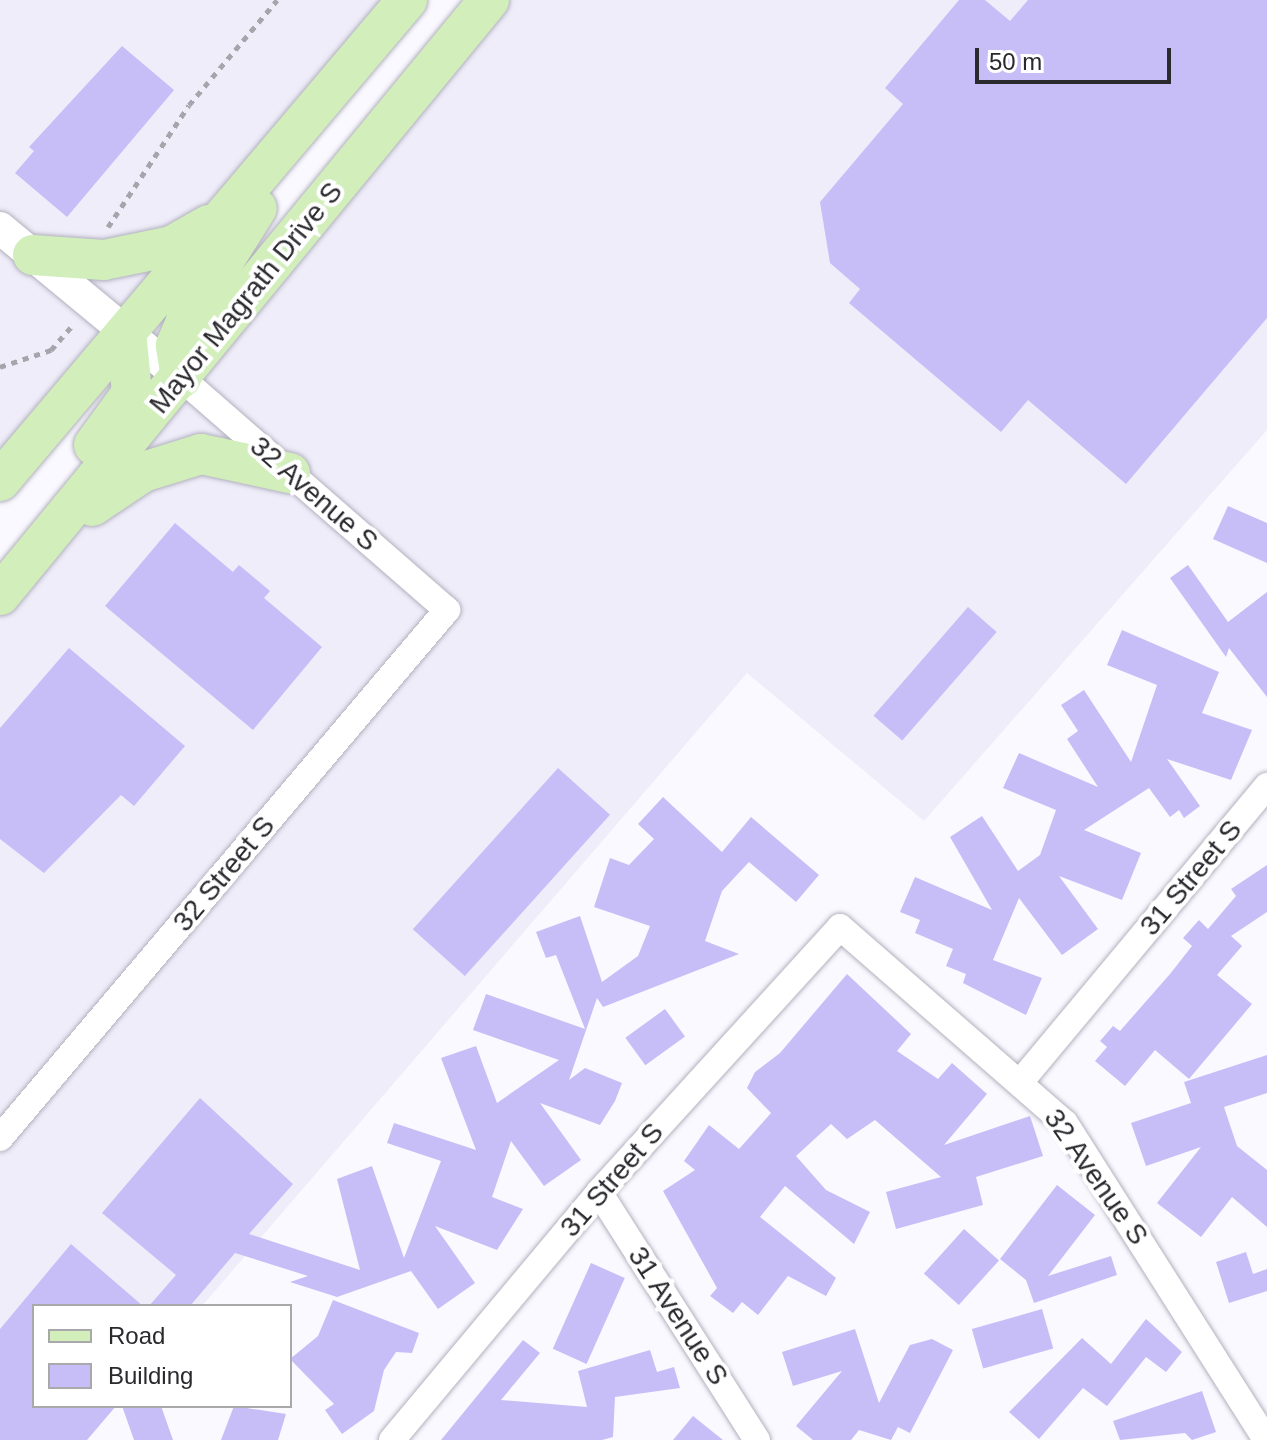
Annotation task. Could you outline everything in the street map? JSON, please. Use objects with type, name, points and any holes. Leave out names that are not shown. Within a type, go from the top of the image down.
[{"type":"main road","points":[[0,481],[407,0]]},
{"type":"main road","name":"Mayor Magrath Drive S","points":[[0,595],[13,570],[181,378],[489,0]]},
{"type":"main road","points":[[181,378],[176,345],[186,321],[337,83]]},
{"type":"main road","points":[[33,255],[104,260],[172,246],[223,217]]},
{"type":"main road","points":[[13,570],[132,393],[126,332]]},
{"type":"main road","points":[[13,570],[101,498],[169,462],[201,454],[240,457],[290,473]]},
{"type":"street","points":[[0,228],[181,378]]},
{"type":"street","name":"32 Avenue S","points":[[181,378],[447,610]]},
{"type":"street","name":"32 Street S","points":[[0,1138],[447,610]]},
{"type":"street","name":"31 Street S","points":[[1022,1080],[1267,786]]},
{"type":"street","name":"32 Avenue S","points":[[840,927],[1022,1080],[1074,1135],[1266,1440]]},
{"type":"street","name":"31 Street S","points":[[392,1440],[599,1192],[840,927]]},
{"type":"street","name":"31 Avenue S","points":[[599,1192],[757,1440]]},
{"type":"path","points":[[104,260],[114,212],[189,105],[277,0]]},
{"type":"path","points":[[0,367],[51,350],[92,303]]},
{"type":"shaded area","points":[[0,0],[407,0],[0,481]]},
{"type":"shaded area","points":[[489,0],[1267,0],[1267,430],[924,821],[747,673],[204,1304],[32,1304],[32,1408],[114,1408],[87,1440],[0,1440],[0,597]]},
{"type":"building","points":[[959,0],[985,0],[1010,21],[1028,0],[1267,0],[1267,318],[1126,484],[1028,400],[1001,432],[849,303],[860,289],[830,263],[820,202],[903,104],[885,88]]},
{"type":"building","points":[[122,46],[174,90],[67,217],[15,173],[34,151],[29,147]]},
{"type":"building","points":[[1228,506],[1267,523],[1267,563],[1213,539]]},
{"type":"building","points":[[175,523],[233,572],[239,565],[270,591],[264,598],[322,647],[253,730],[105,606]]},
{"type":"building","points":[[1188,565],[1228,622],[1267,592],[1267,697],[1229,648],[1226,657],[1170,578]]},
{"type":"building","points":[[968,607],[997,632],[902,741],[874,716]]},
{"type":"building","points":[[1122,630],[1219,672],[1202,713],[1252,730],[1231,780],[1167,759],[1200,806],[1184,818],[1179,810],[1170,817],[1149,788],[1084,830],[1141,853],[1122,900],[1059,876],[1098,929],[1062,955],[1019,898],[993,960],[1042,978],[1026,1015],[963,983],[966,974],[946,966],[953,949],[915,933],[920,920],[900,912],[915,877],[992,910],[950,837],[982,816],[1018,871],[1040,855],[1056,810],[1003,788],[1019,753],[1098,787],[1067,739],[1078,731],[1061,705],[1084,690],[1131,762],[1157,685],[1107,665]]},
{"type":"building","points":[[69,648],[185,746],[134,806],[121,795],[44,873],[0,839],[0,728]]},
{"type":"building","points":[[558,768],[610,815],[465,976],[413,929]]},
{"type":"building","points":[[663,797],[722,852],[751,817],[819,875],[796,902],[749,862],[722,891],[705,941],[739,954],[603,1007],[597,998],[569,1080],[585,1068],[622,1083],[615,1101],[600,1125],[540,1103],[581,1160],[544,1186],[511,1141],[492,1197],[523,1209],[497,1250],[435,1226],[475,1283],[438,1309],[411,1271],[337,1297],[290,1282],[308,1276],[235,1253],[192,1304],[151,1304],[176,1275],[102,1213],[200,1098],[293,1184],[249,1234],[360,1270],[337,1179],[372,1166],[404,1258],[441,1161],[387,1143],[394,1123],[476,1150],[441,1058],[476,1046],[497,1103],[559,1060],[473,1030],[486,994],[585,1029],[556,955],[546,958],[536,932],[580,916],[602,982],[638,956],[650,926],[594,907],[610,858],[629,865],[654,839],[638,824]]},
{"type":"building","points":[[1267,865],[1267,912],[1231,936],[1242,946],[1217,975],[1252,1004],[1189,1079],[1155,1050],[1125,1086],[1095,1061],[1107,1047],[1100,1041],[1113,1026],[1120,1031],[1170,974],[1192,946],[1183,938],[1199,920],[1208,929],[1236,896],[1231,889]]},
{"type":"building","points":[[847,974],[911,1034],[897,1051],[938,1079],[952,1063],[987,1094],[944,1145],[1030,1116],[1043,1156],[976,1177],[983,1205],[896,1229],[886,1192],[941,1177],[875,1120],[847,1139],[831,1124],[796,1156],[826,1190],[870,1212],[854,1244],[785,1186],[760,1217],[836,1278],[826,1296],[788,1276],[758,1315],[742,1302],[733,1313],[710,1296],[717,1288],[663,1191],[695,1170],[684,1161],[709,1125],[739,1149],[771,1113],[747,1088],[755,1072],[780,1053]]},
{"type":"building","points":[[665,1009],[685,1037],[645,1065],[625,1038]]},
{"type":"building","points":[[1267,1055],[1267,1093],[1224,1107],[1237,1146],[1267,1170],[1267,1227],[1232,1197],[1201,1237],[1157,1203],[1201,1147],[1146,1166],[1131,1123],[1191,1103],[1184,1082]]},
{"type":"building","points":[[1057,1185],[1095,1215],[1048,1276],[1111,1256],[1117,1275],[1034,1303],[1026,1280],[1000,1259]]},
{"type":"building","points":[[964,1229],[999,1260],[959,1305],[924,1274]]},
{"type":"building","points":[[71,1244],[141,1304],[32,1304],[32,1408],[114,1408],[87,1440],[0,1440],[0,1329]]},
{"type":"building","points":[[1246,1252],[1253,1274],[1267,1269],[1267,1291],[1229,1303],[1216,1262]]},
{"type":"building","points":[[591,1263],[625,1278],[587,1364],[553,1349]]},
{"type":"building","points":[[333,1300],[419,1333],[412,1353],[396,1352],[384,1370],[374,1411],[342,1434],[325,1410],[334,1404],[292,1361],[292,1357],[318,1336]]},
{"type":"building","points":[[1042,1309],[1053,1348],[983,1369],[972,1329]]},
{"type":"building","points":[[1146,1319],[1182,1352],[1166,1372],[1146,1357],[1107,1406],[1083,1388],[1039,1439],[1009,1412],[1082,1338],[1111,1364]]},
{"type":"building","points":[[855,1329],[879,1403],[910,1345],[932,1339],[953,1350],[910,1433],[898,1427],[891,1440],[859,1430],[851,1440],[813,1440],[796,1426],[842,1371],[793,1386],[782,1352]]},
{"type":"building","points":[[523,1340],[540,1353],[501,1400],[587,1407],[578,1371],[650,1350],[657,1372],[674,1367],[680,1388],[615,1397],[613,1437],[602,1440],[441,1440]]},
{"type":"building","points":[[1202,1391],[1216,1432],[1192,1440],[1185,1433],[1120,1440],[1113,1421]]},
{"type":"building","points":[[123,1408],[162,1408],[173,1440],[134,1440]]},
{"type":"building","points":[[233,1408],[286,1414],[278,1440],[221,1440]]},
{"type":"building","points":[[693,1416],[723,1440],[673,1440]]}]
